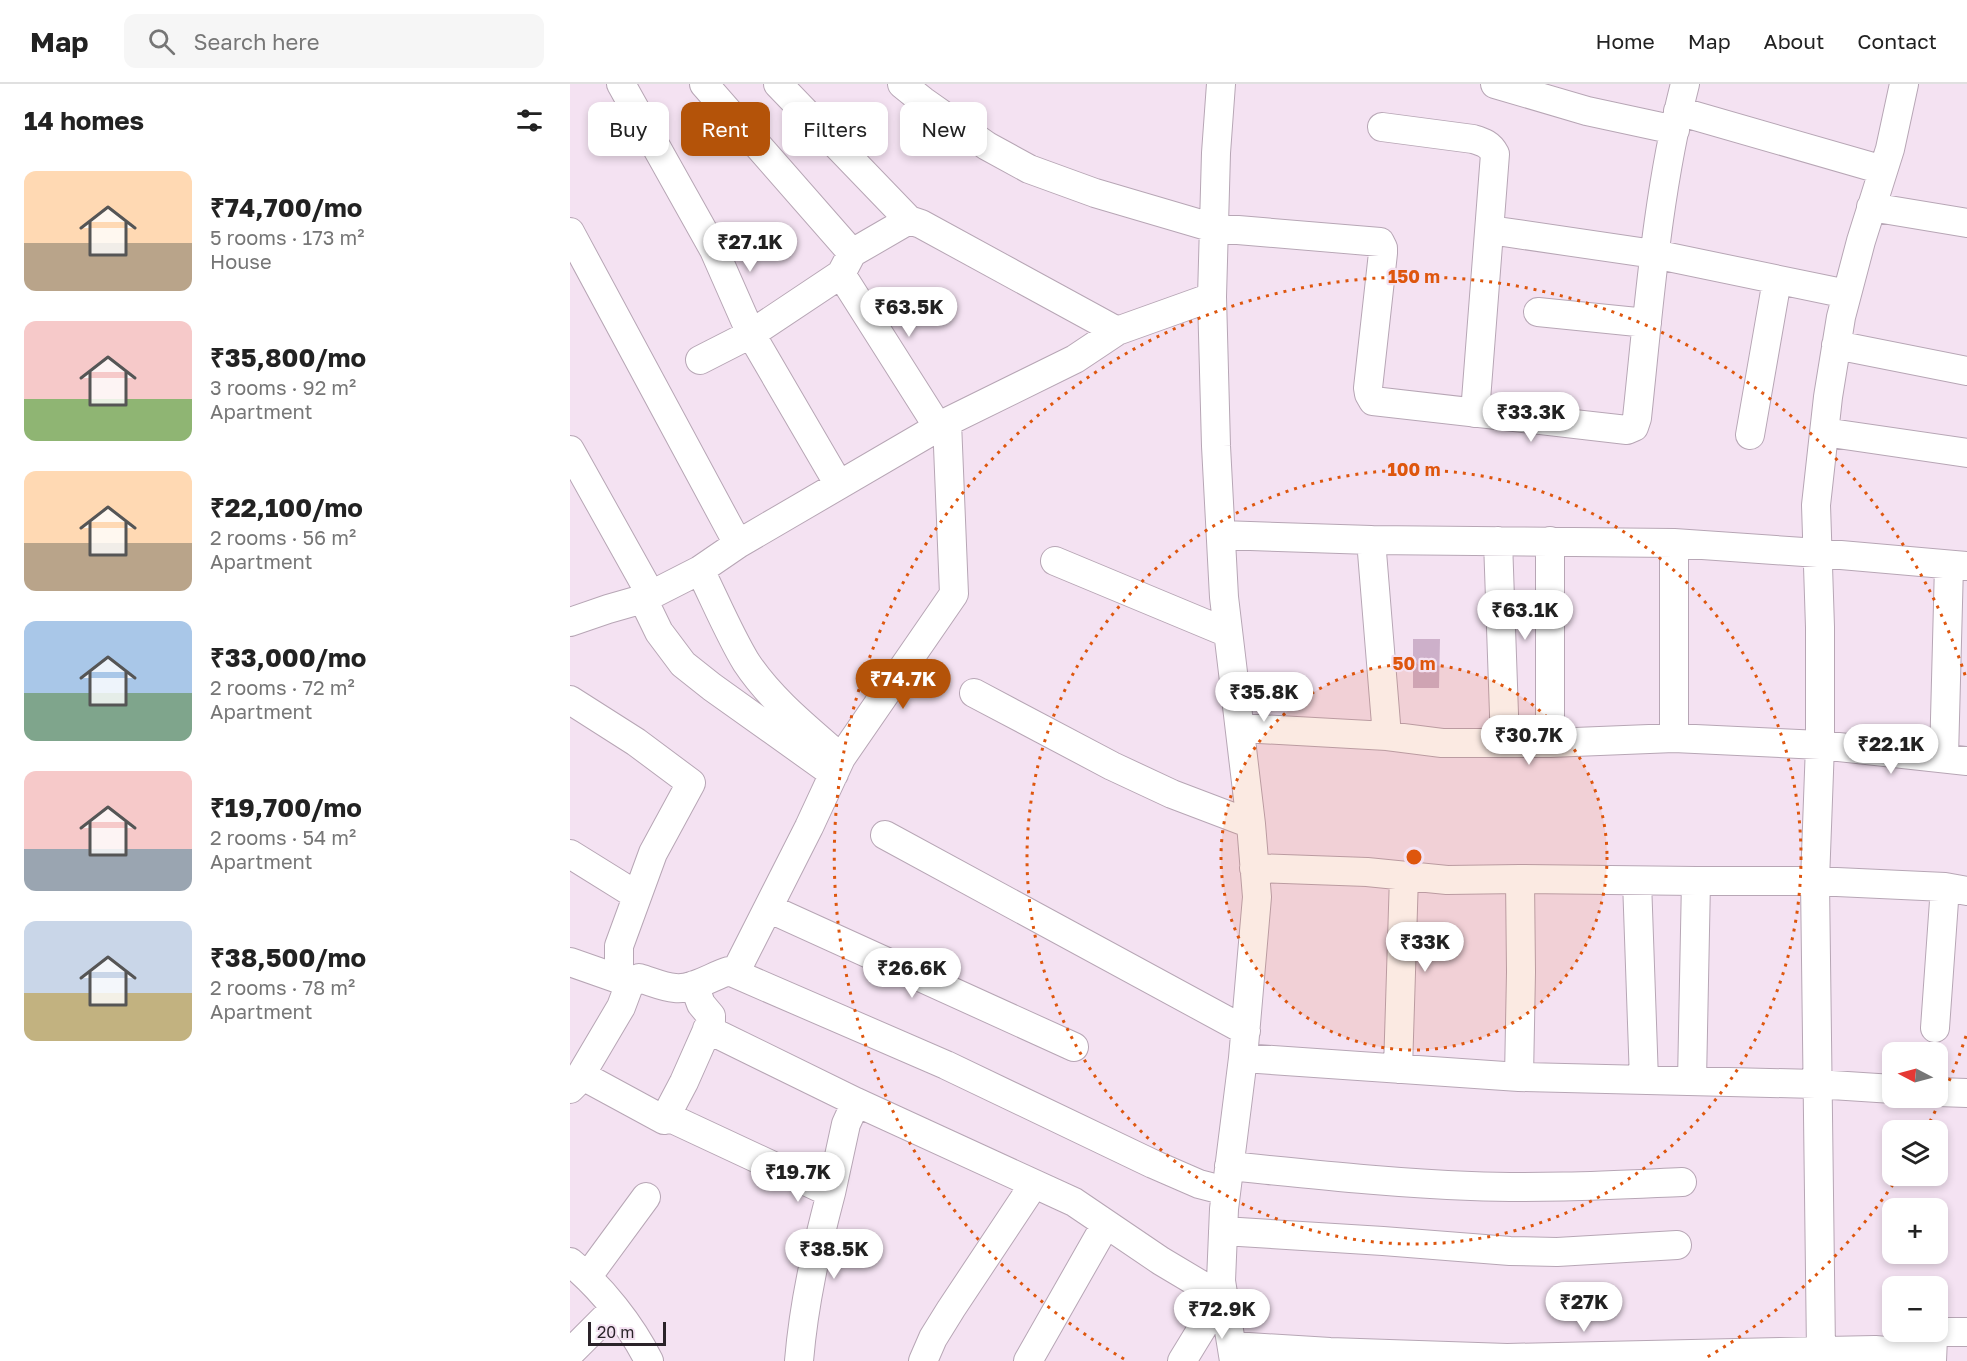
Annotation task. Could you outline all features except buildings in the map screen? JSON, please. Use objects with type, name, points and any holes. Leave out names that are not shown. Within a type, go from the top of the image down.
[{"type":"street","points":[[621,84],[714,250],[752,334],[838,485]]},
{"type":"street","points":[[704,84],[847,264],[942,425],[954,594],[838,766],[735,974]]},
{"type":"street","points":[[778,84],[909,220],[921,224],[1118,331]]},
{"type":"street","points":[[902,84],[987,146],[1029,169],[1095,193],[1214,228],[1380,242],[1383,253],[1368,388],[1373,400],[1621,430],[1634,427],[1637,418],[1654,254],[1679,108]]},
{"type":"street","points":[[1221,84],[1216,153],[1212,297],[1216,446],[1228,633],[1241,728],[1257,897],[1244,1044],[1223,1231],[1221,1281],[1234,1353],[1330,1352],[1483,1359],[1765,1357],[1821,1351],[1932,1358],[1933,1338],[1937,1332],[1967,1332]]},
{"type":"street","points":[[1495,84],[1587,111],[1679,108],[1883,170]]},
{"type":"street","points":[[1821,1351],[1816,1084],[1815,881],[1820,745],[1820,627],[1816,505],[1836,345],[1847,294],[1890,148],[1904,84]]},
{"type":"street","points":[[1382,127],[1473,139],[1487,143],[1495,154],[1475,413]]},
{"type":"street","points":[[1872,207],[1967,223]]},
{"type":"street","points":[[700,360],[752,334],[909,220]]},
{"type":"street","points":[[1490,230],[1654,254],[1847,294]]},
{"type":"street","points":[[570,232],[738,544]]},
{"type":"street","points":[[1750,435],[1777,280]]},
{"type":"street","points":[[570,622],[647,597],[700,570],[738,544],[942,425],[1075,359],[1118,331],[1212,297]]},
{"type":"street","points":[[1538,312],[1647,323]]},
{"type":"street","points":[[1836,345],[1967,371]]},
{"type":"street","points":[[1824,432],[1967,453]]},
{"type":"street","points":[[570,450],[647,597],[658,632],[683,664],[712,687],[838,766]]},
{"type":"street","points":[[1221,535],[1371,540],[1674,543],[1958,566],[1955,759],[1820,745],[1674,738],[1550,743],[1442,743],[1387,736],[1241,728]]},
{"type":"street","points":[[1371,540],[1387,736]]},
{"type":"street","points":[[1498,541],[1504,743]]},
{"type":"street","points":[[1550,541],[1550,743]]},
{"type":"street","points":[[1674,543],[1674,738]]},
{"type":"street","points":[[1055,561],[1228,633]]},
{"type":"street","points":[[700,570],[746,661],[762,683],[838,766]]},
{"type":"street","points":[[974,693],[1112,766],[1172,794],[1251,824]]},
{"type":"street","points":[[570,700],[636,742],[691,783],[652,853],[619,946],[619,970],[630,983]]},
{"type":"street","points":[[885,835],[1244,1044],[1398,1069],[1519,1077],[1816,1084],[1882,1088]]},
{"type":"street","points":[[570,854],[636,895]]},
{"type":"street","points":[[1254,868],[1367,872],[1448,880],[1815,881],[1956,889],[1935,1028]]},
{"type":"street","points":[[1398,1069],[1404,876]]},
{"type":"street","points":[[1519,1077],[1520,879]]},
{"type":"street","points":[[1637,881],[1644,1080]]},
{"type":"street","points":[[1692,1081],[1696,881]]},
{"type":"street","points":[[768,908],[1074,1047]]},
{"type":"street","points":[[570,962],[630,983]]},
{"type":"street","points":[[694,986],[701,1004],[711,1016],[684,1083],[664,1120],[575,1082],[621,1007],[630,983],[639,978],[676,989],[694,986],[729,971],[946,1065],[1199,1184],[1228,1179],[1379,1181],[1524,1187],[1682,1182]]},
{"type":"street","points":[[707,1029],[856,1102],[1074,1202],[1161,1261],[1208,1289],[1223,1294]]},
{"type":"street","points":[[1948,1092],[1967,1093]]},
{"type":"street","points":[[799,1361],[803,1316],[814,1258],[846,1124],[856,1102]]},
{"type":"street","points":[[666,1116],[831,1193]]},
{"type":"street","points":[[923,1361],[933,1338],[1034,1184]]},
{"type":"street","points":[[646,1197],[579,1269],[638,1338],[649,1361]]},
{"type":"street","points":[[1028,1361],[1106,1224]]},
{"type":"street","points":[[1223,1231],[1510,1251],[1557,1252],[1677,1245]]},
{"type":"street","points":[[1182,1361],[1223,1294]]},
{"type":"street","points":[[570,1353],[614,1309]]}]
